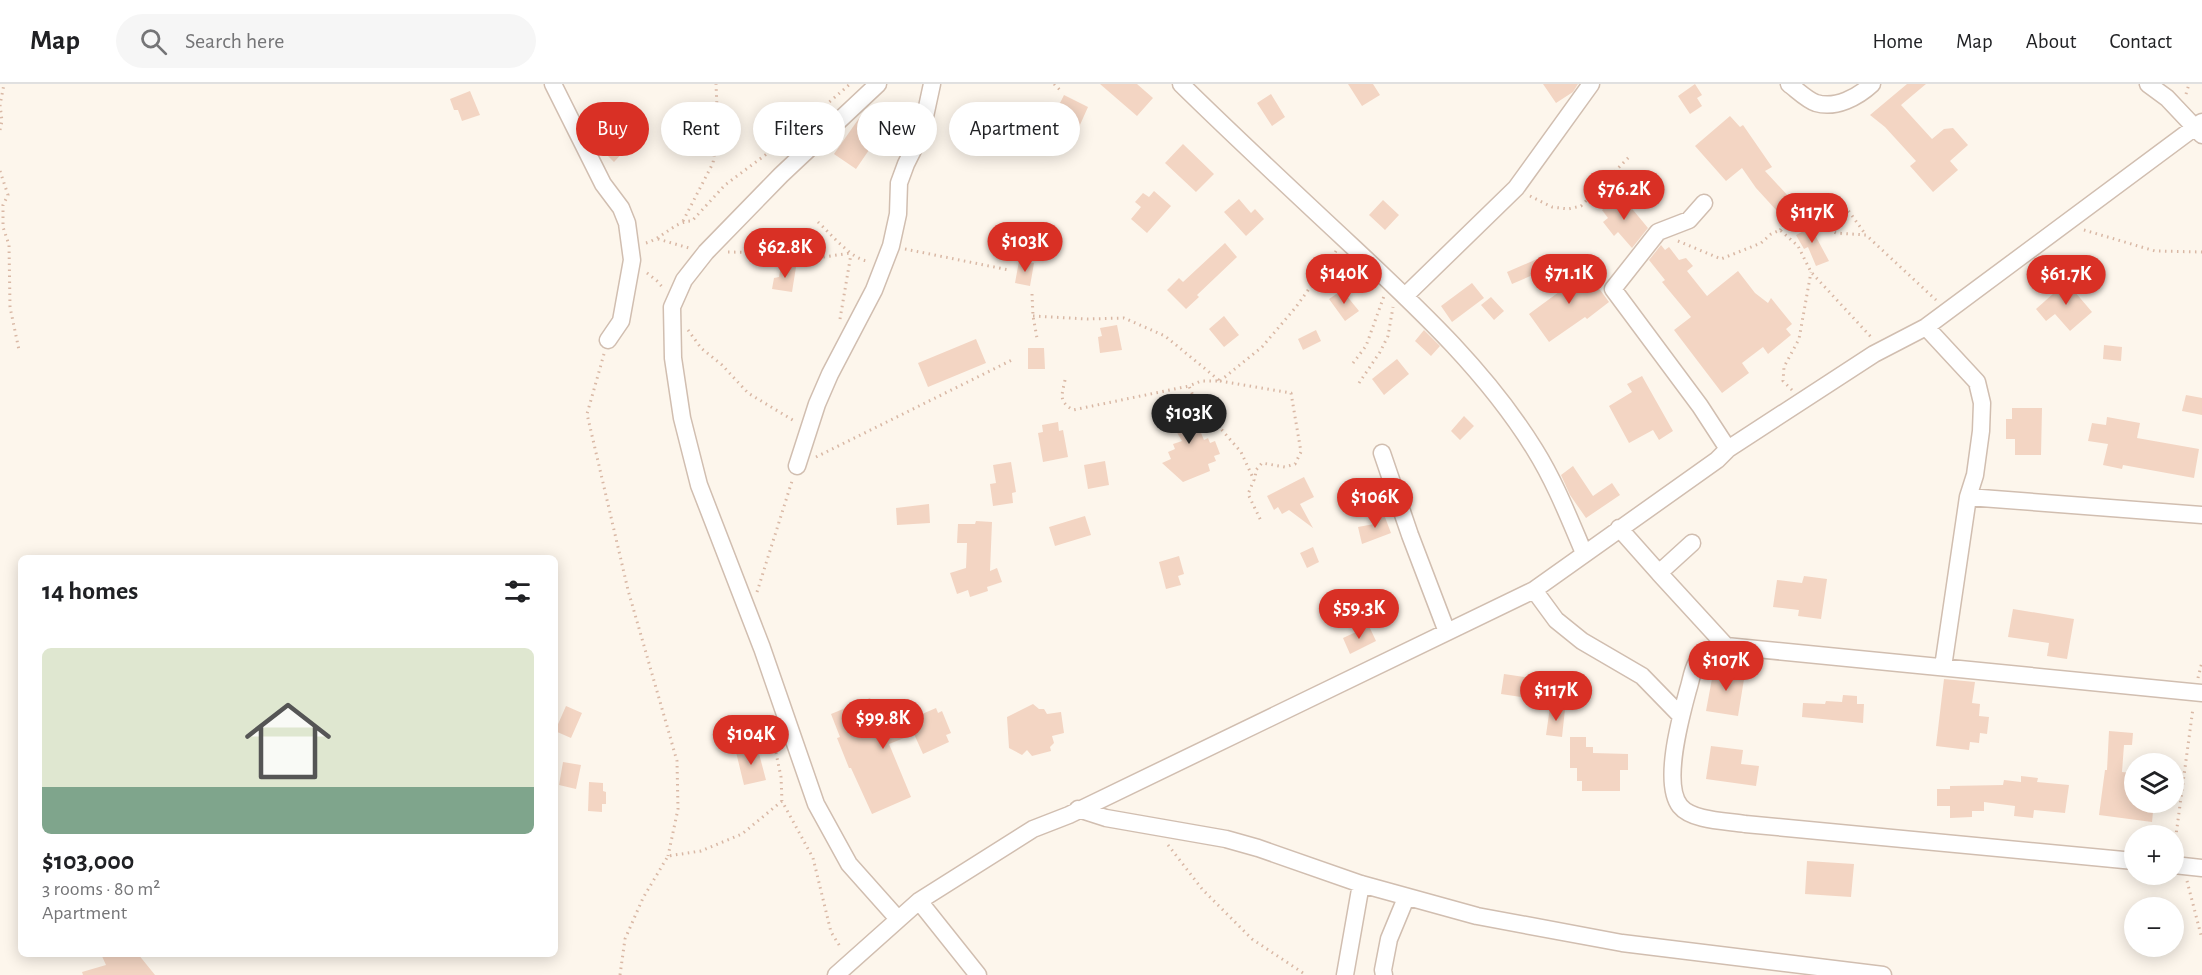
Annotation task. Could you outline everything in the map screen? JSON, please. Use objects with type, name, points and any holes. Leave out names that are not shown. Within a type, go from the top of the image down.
[{"type":"street","points":[[553,84],[603,184],[627,223],[632,260],[621,321],[608,340]]},
{"type":"street","points":[[878,84],[782,175],[706,252],[684,280],[672,307],[673,358],[682,418],[699,485],[816,804],[849,864],[898,920]]},
{"type":"street","points":[[797,466],[826,384],[874,290],[891,246],[898,214],[899,183],[924,121],[932,84]]},
{"type":"street","points":[[1181,84],[1451,342],[1512,415],[1550,475],[1584,553]]},
{"type":"street","points":[[1397,288],[1516,188],[1590,84]]},
{"type":"street","points":[[1789,84],[1816,103],[1831,105],[1849,100],[1864,92],[1872,84]]},
{"type":"street","points":[[836,975],[919,901],[1033,829],[1069,815],[1534,590],[1717,460],[1728,448],[1874,354],[1926,327],[2199,128],[2167,98],[2148,84]]},
{"type":"street","points":[[1704,203],[1689,220],[1658,232],[1613,290],[1700,406],[1728,448]]},
{"type":"street","points":[[1926,327],[1977,382],[1982,403],[1975,475],[1968,497],[1943,667]]},
{"type":"street","points":[[1382,453],[1447,632]]},
{"type":"street","points":[[1968,497],[2202,515]]},
{"type":"street","points":[[1619,528],[1726,646]]},
{"type":"street","points":[[1659,573],[1692,543]]},
{"type":"street","points":[[1534,590],[1556,620],[1582,641],[1642,676],[1681,716]]},
{"type":"street","points":[[2124,860],[1756,825],[1692,816],[1680,805],[1674,791],[1673,758],[1681,716],[1695,665],[1714,646],[1726,646],[2199,693]]},
{"type":"street","points":[[1078,809],[1106,818],[1226,839],[1406,898],[1477,916],[1622,943],[1883,975]]},
{"type":"street","points":[[2184,866],[2202,868]]},
{"type":"street","points":[[1345,975],[1361,884]]},
{"type":"street","points":[[1384,975],[1389,939],[1406,898]]},
{"type":"street","points":[[919,901],[978,975]]},
{"type":"path","points":[[0,130],[2,121],[0,105],[4,84]]},
{"type":"path","points":[[716,84],[718,131],[713,163],[683,221],[658,239],[706,252],[780,252],[810,259],[851,254]]},
{"type":"path","points":[[683,221],[692,221],[725,185],[788,138],[850,84]]},
{"type":"path","points":[[1054,84],[1062,92]]},
{"type":"path","points":[[1516,188],[1552,207],[1568,209],[1581,206],[1630,156]]},
{"type":"path","points":[[0,171],[8,195],[3,205],[3,227],[9,245],[10,307],[19,350]]},
{"type":"path","points":[[1845,206],[1866,235],[1948,311]]},
{"type":"path","points":[[1658,232],[1721,259],[1761,243],[1780,230],[1793,214],[1836,233],[1866,235]]},
{"type":"path","points":[[818,222],[851,254]]},
{"type":"path","points":[[2065,224],[2147,250],[2202,252]]},
{"type":"path","points":[[1780,230],[1798,246],[1811,272],[1869,333],[1873,341],[1874,354]]},
{"type":"path","points":[[1220,381],[1262,346],[1344,239]]},
{"type":"path","points":[[891,246],[1009,270]]},
{"type":"path","points":[[840,319],[851,254]]},
{"type":"path","points":[[632,260],[657,280],[668,295],[672,307]]},
{"type":"path","points":[[1802,400],[1783,381],[1782,373],[1799,339],[1811,272]]},
{"type":"path","points":[[1353,363],[1366,346],[1375,325],[1397,288]]},
{"type":"path","points":[[1359,382],[1388,336],[1397,288]]},
{"type":"path","points":[[1032,294],[1037,338]]},
{"type":"path","points":[[1033,316],[1087,320],[1124,318],[1164,336],[1220,381]]},
{"type":"path","points":[[688,330],[701,348],[722,365],[748,393],[795,421],[808,432]]},
{"type":"path","points":[[608,340],[587,414],[628,590],[677,761],[678,809],[668,856],[643,898],[625,939],[620,975]]},
{"type":"path","points":[[746,608],[759,589],[797,466],[1014,359]]},
{"type":"path","points":[[1065,380],[1062,398],[1064,405],[1073,410],[1189,386],[1201,381],[1220,381],[1291,393],[1300,452],[1295,464],[1285,467],[1262,463],[1256,470],[1248,494],[1262,523]]},
{"type":"path","points":[[1189,386],[1194,398],[1241,452],[1254,480]]},
{"type":"path","points":[[2178,825],[2199,693]]},
{"type":"path","points":[[770,723],[781,777],[782,801],[813,858],[831,932],[850,962]]},
{"type":"path","points":[[668,856],[701,851],[742,834],[782,801]]},
{"type":"path","points":[[1154,827],[1202,889],[1252,939],[1306,975]]},
{"type":"path","points":[[2187,880],[2202,939]]},
{"type":"building","points":[[1100,84],[1137,84],[1153,98],[1137,116]]},
{"type":"building","points":[[1348,84],[1373,84],[1380,95],[1362,106]]},
{"type":"building","points":[[1543,84],[1578,84],[1573,92],[1556,103]]},
{"type":"building","points":[[1695,84],[1702,95],[1697,98],[1702,106],[1690,114],[1678,96]]},
{"type":"building","points":[[1907,84],[1926,84],[1901,105],[1932,139],[1944,129],[1953,128],[1968,145],[1950,161],[1958,170],[1933,192],[1910,166],[1916,161],[1885,127],[1870,115]]},
{"type":"building","points":[[470,91],[480,115],[462,121],[450,99]]},
{"type":"building","points":[[1271,94],[1285,117],[1272,126],[1257,103]]},
{"type":"building","points":[[1064,95],[1078,102],[1060,102]]},
{"type":"building","points":[[1080,103],[1088,107],[1080,125]]},
{"type":"building","points":[[1730,116],[1740,127],[1743,125],[1772,167],[1765,171],[1790,198],[1777,211],[1742,168],[1726,181],[1695,146]]},
{"type":"building","points":[[857,121],[857,156],[865,156],[856,169],[837,156],[845,156],[845,138]]},
{"type":"building","points":[[1183,144],[1214,174],[1196,192],[1165,163]]},
{"type":"building","points":[[608,156],[620,156],[614,162]]},
{"type":"building","points":[[1154,191],[1171,206],[1147,233],[1131,219],[1141,207],[1135,202],[1143,193],[1149,197]]},
{"type":"building","points":[[1619,193],[1648,228],[1632,248],[1618,232],[1614,236],[1603,222],[1608,218],[1602,210]]},
{"type":"building","points":[[1239,199],[1251,213],[1255,209],[1264,219],[1246,236],[1224,212]]},
{"type":"building","points":[[1383,200],[1399,215],[1385,230],[1369,215]]},
{"type":"building","points":[[1808,222],[1829,261],[1816,266],[1808,247],[1804,249],[1796,235],[1802,232],[1799,226]]},
{"type":"building","points":[[1225,243],[1237,257],[1197,295],[1199,297],[1186,309],[1167,290],[1179,278],[1183,282]]},
{"type":"building","points":[[1661,245],[1665,250],[1669,247],[1679,260],[1686,258],[1693,266],[1687,271],[1707,296],[1738,271],[1755,293],[1768,303],[1771,298],[1792,324],[1786,329],[1791,335],[1768,354],[1763,347],[1742,363],[1749,373],[1722,393],[1674,330],[1691,317],[1662,282],[1665,280],[1649,260]]},
{"type":"building","points":[[1346,255],[1358,266],[1346,276],[1335,264]]},
{"type":"building","points":[[1537,259],[1542,271],[1512,284],[1507,272]]},
{"type":"building","points":[[1019,261],[1034,263],[1030,286],[1015,283]]},
{"type":"building","points":[[781,265],[796,267],[792,292],[772,289],[774,278],[779,277]]},
{"type":"building","points":[[1583,267],[1609,302],[1587,319],[1585,317],[1549,342],[1529,314],[1563,289],[1560,286]]},
{"type":"building","points":[[2072,277],[2080,287],[2075,292],[2092,312],[2070,331],[2055,314],[2046,321],[2036,309]]},
{"type":"building","points":[[1472,283],[1484,298],[1452,322],[1441,306]]},
{"type":"building","points":[[1342,290],[1359,311],[1345,321],[1329,299]]},
{"type":"building","points":[[1491,297],[1504,311],[1494,320],[1481,305]]},
{"type":"building","points":[[1224,316],[1239,335],[1224,347],[1209,329]]},
{"type":"building","points":[[1117,325],[1122,350],[1100,353],[1098,337],[1102,336],[1100,328]]},
{"type":"building","points":[[1316,330],[1321,341],[1303,350],[1298,339]]},
{"type":"building","points":[[1424,330],[1440,346],[1431,356],[1415,341]]},
{"type":"building","points":[[976,339],[986,363],[928,387],[918,363]]},
{"type":"building","points":[[2104,345],[2122,347],[2121,361],[2103,359]]},
{"type":"building","points":[[1028,348],[1044,348],[1045,369],[1028,369]]},
{"type":"building","points":[[1397,359],[1409,374],[1384,395],[1372,379]]},
{"type":"building","points":[[1642,376],[1673,431],[1659,440],[1653,430],[1629,443],[1609,406],[1632,392],[1627,384]]},
{"type":"building","points":[[2186,395],[2202,398],[2202,415],[2182,411]]},
{"type":"building","points":[[1180,399],[1186,410],[1191,409],[1204,440],[1208,438],[1210,443],[1215,441],[1220,454],[1214,456],[1216,461],[1208,464],[1210,471],[1183,482],[1162,463],[1171,459],[1168,452],[1175,449],[1173,444],[1182,441],[1163,409]]},
{"type":"building","points":[[2012,408],[2042,408],[2041,455],[2015,455],[2015,439],[2006,439],[2006,419],[2012,419]]},
{"type":"building","points":[[1464,416],[1474,426],[1460,440],[1451,431]]},
{"type":"building","points":[[2107,417],[2140,423],[2137,438],[2199,449],[2194,478],[2123,465],[2122,469],[2103,465],[2108,444],[2088,441],[2092,423],[2106,425]]},
{"type":"building","points":[[1058,422],[1059,431],[1063,430],[1068,457],[1043,462],[1038,433],[1043,432],[1042,425]]},
{"type":"building","points":[[1105,461],[1109,485],[1088,489],[1084,465]]},
{"type":"building","points":[[1011,462],[1016,492],[1012,493],[1013,503],[993,506],[990,484],[996,483],[993,465]]},
{"type":"building","points":[[1573,466],[1593,496],[1612,483],[1620,495],[1586,518],[1570,495],[1561,475]]},
{"type":"building","points":[[1304,477],[1314,497],[1300,504],[1313,528],[1289,510],[1282,514],[1278,507],[1274,510],[1267,496]]},
{"type":"building","points":[[929,504],[930,523],[897,525],[896,508]]},
{"type":"building","points":[[1383,512],[1391,533],[1362,544],[1358,527],[1374,524],[1372,516]]},
{"type":"building","points":[[1085,516],[1091,535],[1055,546],[1049,527]]},
{"type":"building","points":[[976,521],[992,522],[990,571],[997,568],[1002,582],[987,587],[988,591],[970,597],[968,590],[957,594],[950,573],[966,568],[967,543],[957,543],[958,524],[975,524]]},
{"type":"building","points":[[1313,547],[1319,562],[1307,568],[1300,553]]},
{"type":"building","points":[[1179,556],[1184,574],[1178,576],[1181,585],[1166,589],[1159,562]]},
{"type":"building","points":[[1804,576],[1827,579],[1821,619],[1798,616],[1799,610],[1773,607],[1777,580],[1802,583]]},
{"type":"building","points":[[2013,609],[2074,619],[2067,659],[2047,656],[2049,643],[2008,637]]},
{"type":"building","points":[[1369,626],[1376,641],[1350,654],[1343,638]]},
{"type":"building","points":[[1714,668],[1745,673],[1738,716],[1706,711]]},
{"type":"building","points":[[1504,674],[1559,682],[1556,702],[1501,694]]},
{"type":"building","points":[[1944,679],[1975,682],[1972,703],[1980,704],[1979,716],[1989,717],[1987,734],[1980,733],[1979,743],[1970,742],[1969,750],[1936,746]]},
{"type":"building","points":[[1843,695],[1857,696],[1857,704],[1864,704],[1863,723],[1802,717],[1803,703],[1842,702]]},
{"type":"building","points":[[870,698],[883,731],[936,708],[938,713],[942,711],[951,733],[946,735],[949,742],[923,754],[914,734],[889,744],[911,797],[872,814],[849,768],[837,738],[840,737],[831,714]]},
{"type":"building","points":[[1033,704],[1039,709],[1044,709],[1047,714],[1061,712],[1064,733],[1052,736],[1054,743],[1050,747],[1051,751],[1032,756],[1027,750],[1022,755],[1009,748],[1007,717]]},
{"type":"building","points":[[566,706],[582,713],[571,738],[558,732],[558,724]]},
{"type":"building","points":[[1550,707],[1565,709],[1562,737],[1546,735]]},
{"type":"building","points":[[2109,731],[2133,733],[2132,745],[2124,745],[2122,772],[2124,772],[2124,813],[2153,813],[2152,822],[2099,815],[2105,770],[2107,770]]},
{"type":"building","points":[[1570,737],[1586,737],[1586,747],[1593,747],[1593,753],[1628,754],[1628,770],[1620,770],[1620,791],[1582,791],[1582,781],[1577,781],[1577,768],[1570,768]]},
{"type":"building","points":[[757,746],[766,780],[744,785],[736,752]]},
{"type":"building","points":[[1711,746],[1743,750],[1741,764],[1759,766],[1756,786],[1706,779]]},
{"type":"building","points":[[563,762],[581,765],[576,789],[559,785]]},
{"type":"building","points":[[2021,776],[2038,778],[2037,782],[2069,785],[2065,813],[2034,810],[2033,818],[2014,816],[2015,806],[1984,802],[1984,811],[1972,811],[1972,817],[1950,818],[1950,806],[1937,806],[1937,789],[1950,789],[1950,786],[2003,785],[2004,780],[2021,782]]},
{"type":"building","points":[[589,782],[603,783],[606,804],[602,804],[602,812],[588,811]]},
{"type":"building","points":[[1807,861],[1854,864],[1851,897],[1805,894]]},
{"type":"building","points":[[102,957],[140,957],[155,975],[83,975],[82,972],[106,965]]}]
